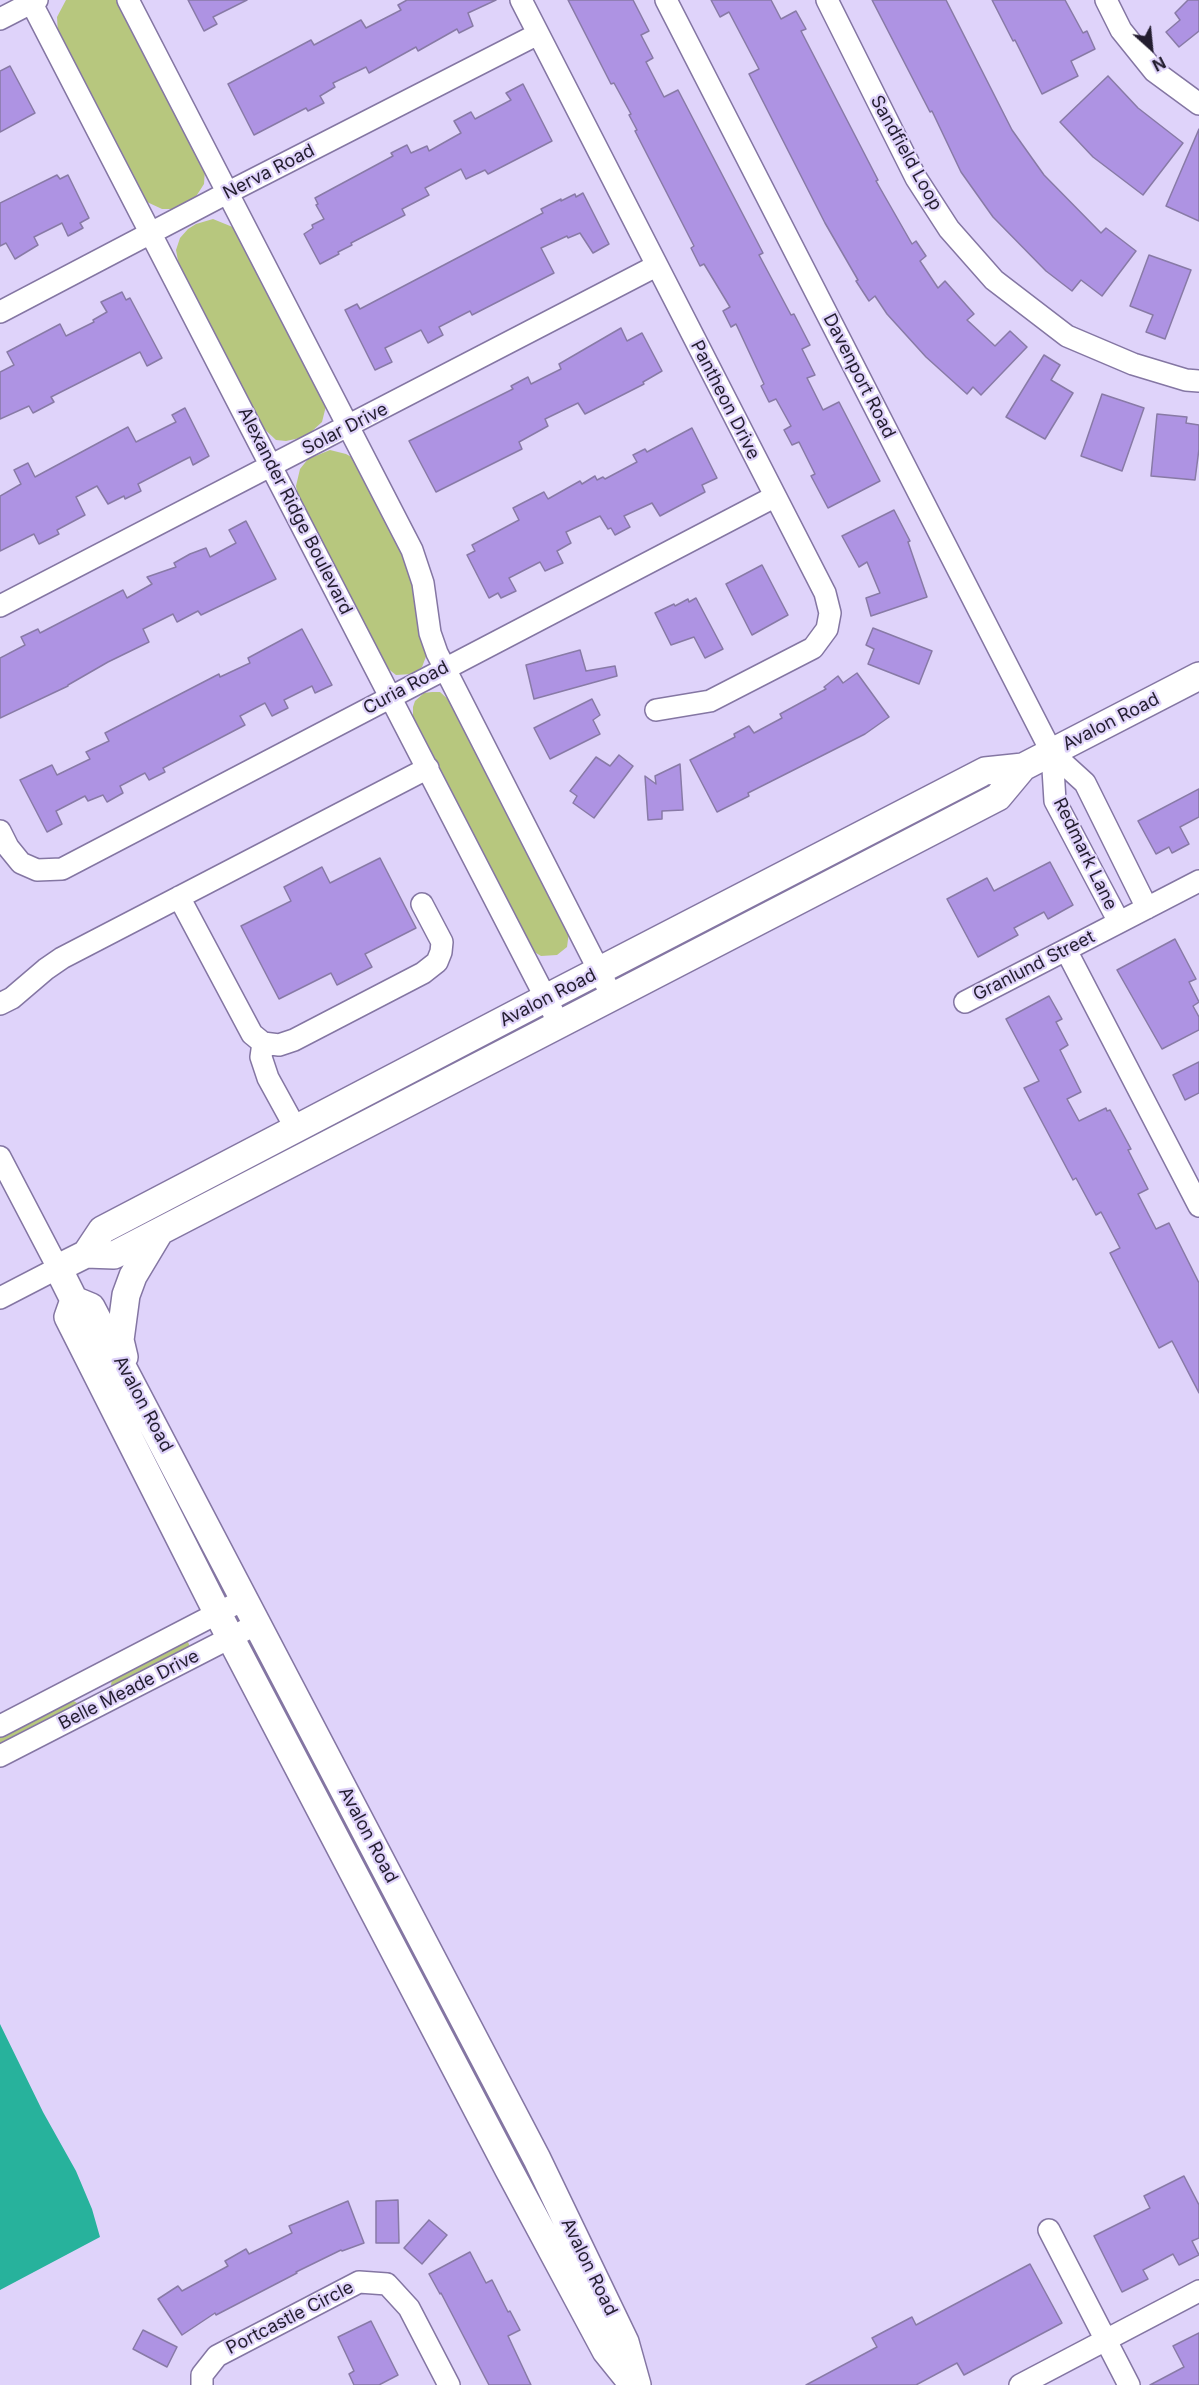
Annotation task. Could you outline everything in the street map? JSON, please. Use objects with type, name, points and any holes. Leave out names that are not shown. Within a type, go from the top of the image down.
[{"type":"main road","name":"Avalon Road","points":[[86,1254],[102,1230],[546,998],[985,771],[1023,767],[1199,676]]},
{"type":"main road","name":"Avalon Road","points":[[635,2385],[625,2342],[537,2159],[92,1307],[74,1300],[58,1268],[86,1254],[114,1255],[998,797],[1023,767]]},
{"type":"main road","points":[[130,1379],[120,1341],[123,1306],[133,1276],[160,1231]]},
{"type":"main road","name":"Avalon Road","points":[[74,1300],[68,1317],[218,1614],[606,2351],[635,2385]]},
{"type":"street","points":[[128,0],[412,550],[423,583],[430,633],[443,668],[612,996]]},
{"type":"street","name":"Pantheon Drive","points":[[521,0],[825,593],[830,613],[827,629],[813,648],[710,701],[656,710]]},
{"type":"street","name":"Davenport Road","points":[[666,0],[1052,753]]},
{"type":"street","name":"Sandfield Loop","points":[[827,0],[916,178],[949,229],[994,280],[1067,336],[1132,364],[1185,380],[1199,381]]},
{"type":"street","points":[[1106,0],[1121,30],[1154,71],[1199,104]]},
{"type":"street","points":[[0,19],[33,1]]},
{"type":"street","name":"Alexander Ridge Boulevard","points":[[33,1],[559,1024]]},
{"type":"street","name":"Nerva Road","points":[[0,312],[538,34]]},
{"type":"street","name":"Solar Drive","points":[[0,606],[656,266]]},
{"type":"street","name":"Curia Road","points":[[0,831],[8,847],[21,863],[37,870],[62,869],[391,695],[774,497]]},
{"type":"street","name":"Redmark Lane","points":[[1052,753],[1085,783],[1147,908]]},
{"type":"street","name":"Redmark Lane","points":[[1052,753],[1055,801],[1119,922]]},
{"type":"street","points":[[0,1004],[12,998],[62,958],[428,768]]},
{"type":"street","points":[[1089,866],[1119,851]]},
{"type":"street","name":"Granlund Street","points":[[965,1002],[1199,881]]},
{"type":"street","points":[[179,897],[252,1034],[263,1043],[279,1045],[294,1040],[423,973],[437,963],[442,942],[422,904]]},
{"type":"street","points":[[1066,950],[1199,1206]]},
{"type":"street","points":[[263,1043],[261,1057],[268,1078],[296,1129]]},
{"type":"street","points":[[0,1157],[58,1268],[0,1298]]},
{"type":"street","name":"Belle Meade Drive","points":[[0,1726],[245,1599]]},
{"type":"street","name":"Belle Meade Drive","points":[[0,1756],[258,1624]]},
{"type":"street","points":[[86,1681],[98,1706]]},
{"type":"street","points":[[1049,2230],[1129,2385]]},
{"type":"street","name":"Portcastle Circle","points":[[202,2385],[202,2375],[217,2356],[359,2282],[387,2284],[409,2307],[449,2385]]},
{"type":"street","points":[[1020,2385],[1199,2291]]},
{"type":"shaded area","points":[[66,0],[118,0],[205,169],[204,184],[195,198],[175,209],[162,209],[147,202],[141,194],[58,34],[57,17]]},
{"type":"shaded area","points":[[213,219],[235,228],[326,406],[322,422],[310,433],[300,438],[286,441],[276,440],[260,425],[179,266],[176,250],[180,238],[196,224]]},
{"type":"shaded area","points":[[330,450],[355,459],[408,562],[427,654],[422,667],[412,674],[396,675],[386,667],[298,497],[296,486],[300,469],[308,459]]},
{"type":"shaded area","points":[[440,692],[451,702],[569,932],[567,947],[557,955],[541,956],[530,945],[413,719],[415,701],[424,693]]},
{"type":"shaded area","points":[[188,1642],[191,1649],[114,1688],[111,1685],[112,1679]]},
{"type":"shaded area","points":[[72,1700],[77,1703],[77,1708],[0,1751],[0,1738]]},
{"type":"shaded area","points":[[0,2024],[43,2112],[76,2171],[92,2209],[100,2237],[0,2290]]},
{"type":"building","points":[[188,0],[247,0],[213,17],[217,24],[204,31]]},
{"type":"building","points":[[407,0],[496,0],[468,13],[473,26],[459,33],[457,29],[418,51],[416,47],[369,73],[366,67],[333,83],[335,87],[320,96],[324,103],[308,111],[306,108],[254,135],[228,84],[311,40],[314,45],[361,20],[366,28],[401,10],[398,5]]},
{"type":"building","points":[[568,0],[633,0],[649,31],[641,35],[653,58],[646,62],[664,97],[678,90],[763,253],[759,255],[810,345],[802,349],[815,375],[807,378],[823,410],[839,402],[880,481],[828,508],[811,476],[815,474],[799,442],[792,445],[784,430],[791,426],[776,399],[769,402],[761,386],[764,384],[736,324],[731,327],[723,311],[730,307],[704,264],[700,266],[691,248],[694,246],[635,131],[637,130],[629,115],[631,114],[614,83],[611,84]]},
{"type":"building","points":[[711,0],[771,0],[781,19],[796,11],[806,29],[801,31],[878,180],[876,181],[912,244],[916,241],[926,256],[920,261],[938,288],[945,281],[974,314],[967,320],[995,346],[1010,331],[1027,347],[981,395],[973,387],[967,394],[926,357],[887,314],[875,296],[869,301],[825,223],[749,74],[759,69],[729,12],[720,17]]},
{"type":"building","points":[[872,0],[946,0],[1012,130],[1044,175],[1101,233],[1106,228],[1136,251],[1102,296],[1081,280],[1072,291],[1046,271],[993,217],[961,172],[932,111],[930,112]]},
{"type":"building","points":[[992,0],[1065,0],[1083,33],[1087,31],[1095,49],[1071,61],[1078,76],[1042,94]]},
{"type":"building","points":[[1188,0],[1199,0],[1199,31],[1179,47],[1166,32],[1180,20],[1175,13]]},
{"type":"building","points":[[10,66],[35,113],[0,132],[0,71]]},
{"type":"building","points":[[1108,76],[1138,108],[1183,143],[1143,195],[1093,157],[1060,122]]},
{"type":"building","points":[[523,84],[552,141],[488,174],[485,170],[466,179],[461,169],[425,188],[429,195],[402,209],[405,215],[351,243],[352,245],[338,252],[339,254],[320,264],[304,234],[313,228],[312,225],[324,219],[316,205],[318,204],[315,198],[393,156],[391,153],[407,145],[411,153],[427,146],[429,151],[461,133],[454,121],[471,112],[475,119],[511,100],[506,93]]},
{"type":"building","points":[[1199,129],[1199,221],[1166,206]]},
{"type":"building","points":[[57,175],[60,179],[68,175],[89,218],[80,223],[83,228],[68,236],[62,223],[34,237],[38,245],[15,259],[6,243],[0,246],[0,203]]},
{"type":"building","points":[[583,193],[609,244],[593,253],[580,233],[568,238],[567,236],[541,248],[554,273],[472,315],[470,311],[439,327],[443,335],[428,343],[421,330],[385,348],[392,362],[375,370],[345,310],[357,304],[360,309],[543,213],[541,209],[561,199],[561,201],[575,194],[576,197]]},
{"type":"building","points":[[1149,255],[1191,270],[1165,339],[1146,332],[1153,315],[1130,306]]},
{"type":"building","points":[[122,292],[126,300],[130,298],[162,358],[147,366],[140,352],[51,397],[54,402],[33,413],[29,406],[0,419],[0,372],[14,365],[7,352],[60,324],[66,336],[94,322],[93,320],[107,312],[101,302]]},
{"type":"building","points":[[621,328],[627,341],[642,333],[662,371],[643,382],[644,384],[585,414],[578,403],[545,419],[548,426],[519,442],[522,449],[436,492],[409,441],[513,389],[511,386],[528,377],[531,384],[561,369],[559,364]]},
{"type":"building","points":[[1044,355],[1060,365],[1051,380],[1073,393],[1045,439],[1006,417]]},
{"type":"building","points":[[1102,394],[1144,408],[1122,471],[1081,456]]},
{"type":"building","points":[[185,408],[209,456],[193,465],[190,457],[138,484],[141,491],[108,504],[97,486],[76,497],[85,515],[57,530],[59,534],[39,544],[34,534],[0,551],[0,496],[21,484],[14,470],[28,463],[35,477],[128,427],[136,442],[176,422],[172,415]]},
{"type":"building","points":[[1157,414],[1187,417],[1186,423],[1199,425],[1195,480],[1151,476]]},
{"type":"building","points":[[692,428],[717,478],[702,485],[705,492],[660,516],[652,503],[624,516],[630,527],[615,535],[600,516],[566,532],[571,543],[557,551],[563,563],[545,571],[540,562],[509,578],[516,591],[501,598],[498,593],[489,598],[467,555],[475,551],[472,545],[519,520],[513,508],[544,492],[548,499],[580,481],[582,484],[595,476],[597,480],[603,477],[605,479],[637,462],[633,455],[645,449],[647,452]]},
{"type":"building","points":[[894,510],[910,541],[908,542],[927,597],[871,616],[866,598],[880,593],[867,562],[859,567],[842,536]]},
{"type":"building","points":[[246,521],[276,579],[201,615],[198,611],[177,622],[173,614],[143,629],[149,642],[108,662],[68,686],[0,718],[0,658],[25,645],[21,637],[38,629],[40,633],[123,590],[127,598],[152,584],[147,577],[176,567],[174,563],[190,554],[206,548],[210,557],[236,543],[229,530]]},
{"type":"building","points":[[762,565],[788,615],[752,635],[726,584]]},
{"type":"building","points":[[696,598],[723,649],[705,658],[694,637],[671,645],[655,613],[674,604],[675,606],[688,599],[689,602]]},
{"type":"building","points":[[873,628],[932,651],[919,684],[868,664],[874,649],[866,645]]},
{"type":"building","points":[[302,629],[332,685],[315,693],[312,686],[284,700],[288,708],[272,716],[265,703],[240,716],[245,725],[163,768],[165,772],[149,780],[145,773],[120,786],[123,793],[107,802],[103,795],[88,801],[85,796],[56,811],[62,824],[47,832],[20,780],[52,765],[57,775],[90,759],[86,752],[109,741],[105,733],[219,674],[220,677],[250,663],[248,658]]},
{"type":"building","points":[[580,650],[586,671],[615,666],[617,676],[534,699],[526,665]]},
{"type":"building","points":[[857,673],[889,717],[865,734],[748,793],[749,796],[717,812],[690,760],[735,737],[734,734],[749,726],[754,733],[782,718],[780,714],[826,689],[824,687],[838,676],[843,683]]},
{"type":"building","points":[[592,699],[600,715],[593,720],[600,734],[550,759],[534,728]]},
{"type":"building","points":[[619,755],[633,766],[594,818],[573,803],[577,796],[570,791],[596,757],[610,766]]},
{"type":"building","points":[[680,764],[683,810],[662,811],[662,819],[648,820],[645,776],[656,784],[655,776]]},
{"type":"building","points":[[1199,789],[1199,817],[1180,827],[1189,844],[1172,853],[1169,847],[1156,854],[1138,821]]},
{"type":"building","points":[[380,858],[416,928],[365,954],[372,967],[337,985],[331,973],[279,999],[241,926],[291,901],[284,887],[322,867],[330,883]]},
{"type":"building","points":[[1050,862],[1073,905],[1048,919],[1044,912],[1014,928],[1018,935],[978,957],[947,899],[987,878],[994,891]]},
{"type":"building","points":[[1175,939],[1196,979],[1189,982],[1199,1002],[1193,1006],[1199,1017],[1199,1030],[1162,1049],[1117,970]]},
{"type":"building","points":[[1049,996],[1062,1019],[1056,1022],[1068,1045],[1060,1050],[1081,1092],[1067,1099],[1079,1121],[1106,1108],[1107,1111],[1110,1110],[1131,1149],[1128,1150],[1148,1189],[1138,1194],[1156,1229],[1169,1223],[1199,1283],[1199,1393],[1172,1341],[1159,1348],[1110,1253],[1120,1248],[1101,1212],[1096,1215],[1076,1178],[1073,1180],[1024,1088],[1039,1081],[1006,1019]]},
{"type":"building","points":[[1199,1062],[1199,1093],[1185,1100],[1173,1075]]},
{"type":"building","points":[[1184,2176],[1199,2205],[1199,2238],[1192,2241],[1199,2255],[1179,2265],[1173,2254],[1143,2270],[1148,2279],[1122,2292],[1094,2236],[1150,2208],[1144,2196]]},
{"type":"building","points":[[398,2200],[399,2243],[376,2243],[376,2201]]},
{"type":"building","points":[[348,2201],[364,2243],[341,2250],[296,2272],[216,2315],[215,2313],[182,2335],[158,2299],[178,2286],[182,2291],[228,2266],[225,2261],[246,2249],[249,2254],[292,2233],[289,2226]]},
{"type":"building","points":[[429,2220],[447,2235],[422,2264],[404,2248]]},
{"type":"building","points":[[470,2252],[486,2283],[492,2280],[520,2330],[508,2336],[531,2385],[489,2385],[429,2274]]},
{"type":"building","points":[[1030,2264],[1062,2323],[964,2375],[957,2363],[916,2385],[806,2385],[877,2347],[872,2338],[912,2317],[916,2325]]},
{"type":"building","points":[[371,2321],[398,2375],[379,2385],[354,2385],[349,2374],[354,2371],[338,2337]]},
{"type":"building","points":[[143,2330],[177,2347],[167,2367],[133,2349]]},
{"type":"building","points":[[1199,2333],[1199,2385],[1150,2385],[1184,2367],[1173,2346]]}]
